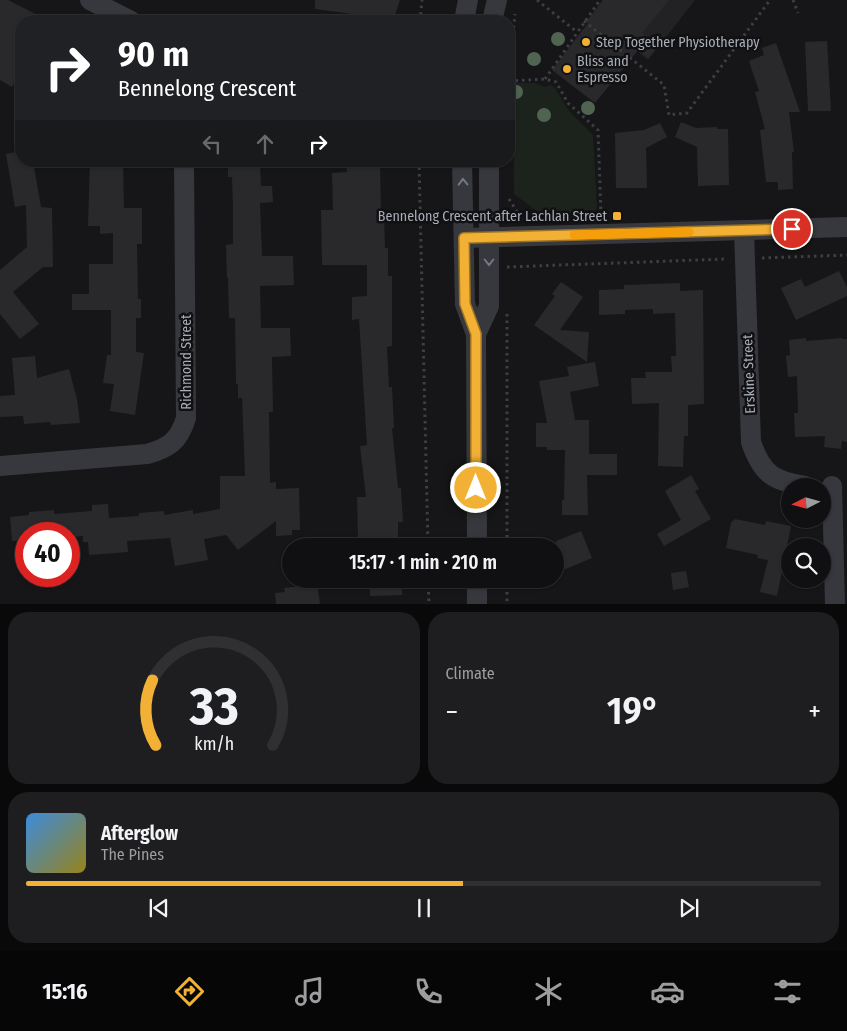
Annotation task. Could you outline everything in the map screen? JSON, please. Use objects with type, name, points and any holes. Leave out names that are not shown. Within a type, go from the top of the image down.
[{"type":"street","points":[[90,0],[119,15]]},
{"type":"street","points":[[465,15],[468,0]]},
{"type":"street","points":[[493,15],[497,0]]},
{"type":"street","name":"Richmond Street","points":[[0,466],[147,454],[162,450],[174,442],[182,431],[186,418],[184,167]]},
{"type":"street","points":[[462,167],[465,304],[476,334],[477,538]]},
{"type":"street","points":[[476,334],[489,306],[489,167]]},
{"type":"street","points":[[464,238],[847,227]]},
{"type":"street","name":"Erskine Street","points":[[744,230],[751,442],[756,458],[768,474],[781,480]]},
{"type":"street","points":[[831,486],[835,604]]},
{"type":"street","points":[[477,588],[477,604]]},
{"type":"path","points":[[421,15],[422,0]]},
{"type":"path","points":[[537,0],[577,32]]},
{"type":"path","points":[[545,80],[600,0]]},
{"type":"path","points":[[584,21],[664,85],[669,115],[687,113],[770,0]]},
{"type":"path","points":[[793,0],[798,13]]},
{"type":"path","points":[[515,81],[545,80],[556,82],[568,103],[598,130],[601,217]]},
{"type":"path","points":[[419,167],[428,538]]},
{"type":"path","points":[[507,197],[518,213],[532,217]]},
{"type":"path","points":[[507,277],[507,267],[847,255]]},
{"type":"path","points":[[507,307],[507,538]]},
{"type":"path","points":[[428,588],[429,604]]},
{"type":"path","points":[[507,588],[507,604]]},
{"type":"shaded area","points":[[608,0],[695,0],[648,60],[595,17]]},
{"type":"shaded area","points":[[515,83],[535,83],[545,87],[551,85],[555,88],[569,111],[593,135],[597,208],[592,213],[541,214],[514,194]]},
{"type":"building","points":[[0,0],[8,0],[37,15],[15,15],[15,81],[12,87],[0,80]]},
{"type":"building","points":[[315,0],[400,0],[395,15],[360,15],[315,9]]},
{"type":"building","points":[[603,0],[669,0],[642,33],[658,46],[648,58],[638,50],[595,103],[552,70]]},
{"type":"building","points":[[827,41],[831,111],[808,111],[805,42]]},
{"type":"building","points":[[776,43],[800,112],[789,112],[794,152],[792,152],[793,189],[778,190],[778,182],[766,182],[760,130],[765,129],[755,92],[759,91],[749,61],[764,55],[762,48]]},
{"type":"building","points":[[681,122],[696,128],[717,127],[717,129],[728,129],[729,185],[698,186],[697,147],[675,137]]},
{"type":"building","points":[[660,123],[667,137],[646,148],[647,188],[616,188],[615,133],[644,130]]},
{"type":"building","points":[[15,152],[15,167],[34,167],[41,207],[52,208],[53,267],[43,267],[13,292],[39,324],[20,339],[0,314],[0,270],[27,247],[26,205],[15,207],[6,154]]},
{"type":"building","points":[[90,167],[123,167],[124,208],[142,208],[142,244],[137,244],[138,299],[141,299],[141,318],[136,318],[136,352],[144,353],[135,415],[110,411],[114,384],[103,383],[107,355],[111,355],[111,310],[72,310],[72,294],[89,294],[89,264],[113,264],[113,233],[100,234],[100,226],[88,226]]},
{"type":"building","points":[[228,167],[260,167],[261,186],[272,186],[273,202],[260,203],[262,256],[293,256],[294,285],[260,286],[261,328],[290,328],[291,356],[272,357],[273,412],[269,412],[270,483],[276,482],[276,489],[299,488],[300,530],[292,530],[292,535],[276,536],[276,521],[238,550],[226,535],[204,539],[208,560],[175,566],[170,538],[127,541],[128,552],[89,555],[88,542],[83,542],[83,536],[80,536],[80,522],[15,522],[15,541],[12,541],[10,517],[29,515],[29,512],[54,510],[54,514],[92,511],[92,505],[108,504],[109,518],[139,516],[139,513],[164,511],[164,515],[193,510],[193,514],[220,509],[220,476],[245,476],[242,398],[238,398],[238,384],[236,384],[235,318],[229,318],[227,278],[226,245],[233,244],[232,177],[228,177]]},
{"type":"building","points":[[346,167],[380,167],[381,216],[384,216],[385,248],[388,248],[388,276],[392,276],[392,346],[387,347],[389,387],[392,387],[394,428],[392,428],[398,488],[401,488],[403,522],[398,522],[398,538],[358,538],[357,497],[366,497],[360,446],[367,445],[359,319],[352,320],[352,297],[367,296],[367,265],[322,265],[321,210],[333,210],[332,173],[347,172]]},
{"type":"building","points":[[839,271],[847,287],[847,296],[796,320],[781,288],[801,279],[805,287]]},
{"type":"building","points":[[561,282],[583,297],[560,330],[589,332],[587,362],[534,325],[555,296],[552,294]]},
{"type":"building","points":[[680,283],[680,291],[703,290],[704,404],[688,405],[688,436],[684,436],[683,467],[658,466],[659,403],[632,404],[631,378],[646,378],[645,372],[672,372],[671,356],[676,356],[675,313],[653,314],[653,309],[625,310],[625,314],[599,315],[599,290],[624,289],[624,285]]},
{"type":"building","points":[[806,338],[806,341],[847,339],[847,442],[842,441],[841,449],[824,447],[825,436],[795,437],[794,413],[798,413],[797,376],[788,377],[786,356],[790,355],[789,340]]},
{"type":"building","points":[[35,356],[37,378],[69,369],[77,399],[80,423],[51,425],[50,422],[24,424],[23,416],[0,417],[0,396],[15,395],[12,358]]},
{"type":"building","points":[[595,362],[599,386],[570,392],[575,420],[589,420],[589,454],[617,454],[617,475],[587,475],[588,515],[562,515],[565,450],[547,450],[547,447],[536,447],[536,423],[547,423],[539,381],[569,376],[567,367]]},
{"type":"building","points":[[691,475],[699,489],[695,491],[711,519],[664,546],[657,534],[681,520],[665,491]]},
{"type":"building","points":[[735,519],[765,525],[766,521],[781,524],[781,528],[791,528],[789,538],[781,538],[781,576],[777,596],[760,592],[768,560],[757,558],[758,555],[726,548],[731,523]]},
{"type":"building","points":[[581,531],[592,558],[564,570],[564,538]]},
{"type":"building","points":[[686,571],[689,587],[673,590],[671,573]]},
{"type":"building","points":[[284,588],[318,589],[320,604],[276,604],[275,593],[285,592]]},
{"type":"building","points":[[370,588],[402,588],[402,595],[370,596]]},
{"type":"slow traffic","points":[[574,235],[689,232]]},
{"type":"place","name":"Step Together Physiotherapy","points":[[586,42]]},
{"type":"place","name":"Bliss and Espresso","points":[[567,69]]},
{"type":"place","name":"Bennelong Crescent after Lachlan Street","points":[[617,216]]},
{"type":"route","points":[[476,488],[476,334],[465,304],[464,238],[792,229]]}]
